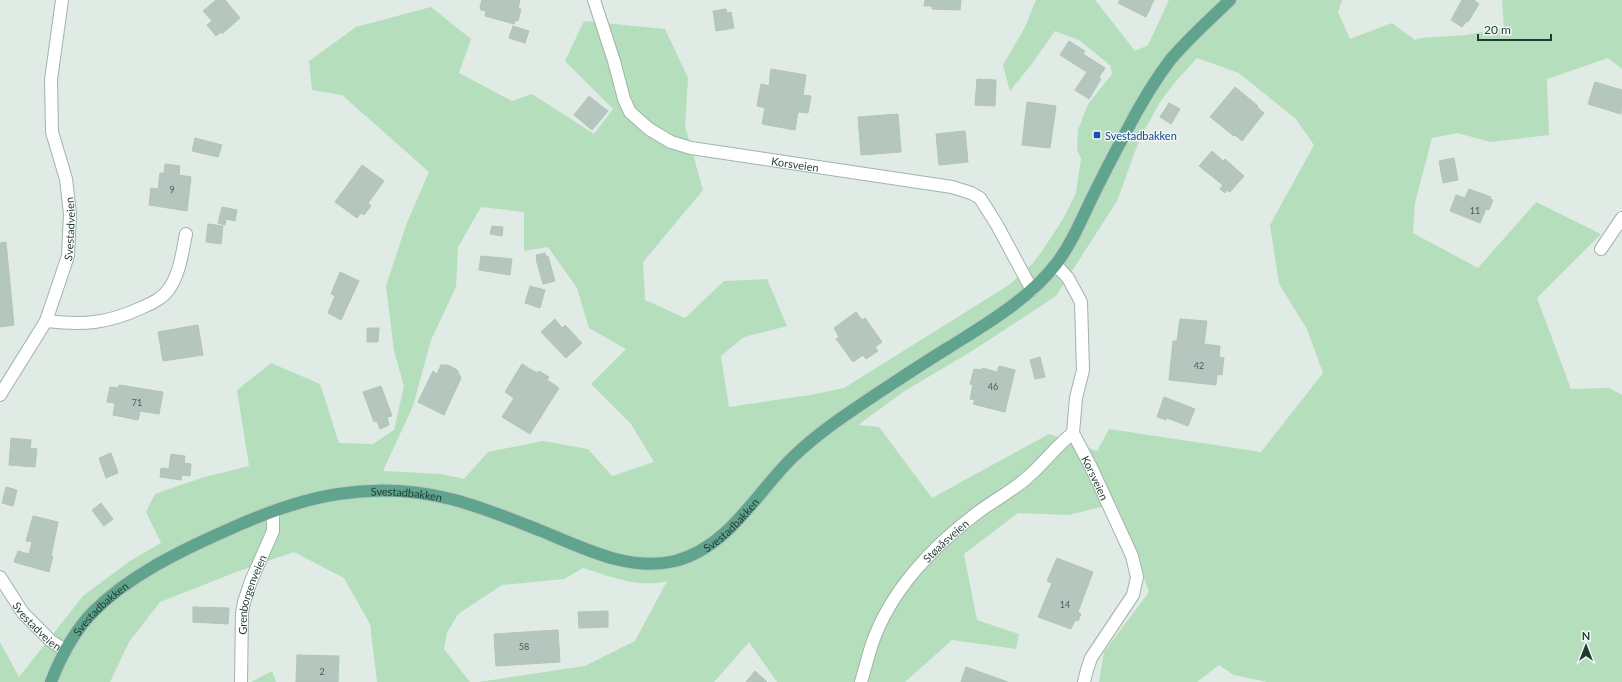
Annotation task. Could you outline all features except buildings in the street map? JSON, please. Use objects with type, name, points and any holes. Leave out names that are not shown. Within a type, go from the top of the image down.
[{"type":"main road","name":"Svestadbakken","points":[[50,682],[65,650],[78,630],[93,612],[114,593],[164,561],[202,541],[273,511],[304,501],[338,494],[374,490],[407,492],[445,497],[478,506],[597,554],[626,562],[645,564],[670,562],[689,557],[703,550],[718,539],[735,523],[791,459],[816,437],[879,392],[990,322],[1032,290],[1056,265],[1074,237],[1126,131],[1158,77],[1174,56],[1230,0]]},
{"type":"street","name":"Svestadveien","points":[[0,395],[46,321],[68,256],[69,207],[66,179],[52,132],[51,80],[62,0]]},
{"type":"street","name":"Korsveien","points":[[594,0],[614,61],[624,99],[630,112],[649,129],[671,142],[691,148],[952,187],[971,193],[980,198],[997,224],[1032,290]]},
{"type":"street","points":[[1601,249],[1622,218]]},
{"type":"street","points":[[46,321],[86,323],[109,321],[159,300],[170,288],[177,275],[186,234]]},
{"type":"street","points":[[1056,265],[1068,278],[1081,302],[1083,370],[1076,398],[1073,433]]},
{"type":"street","name":"Korsveien","points":[[1073,433],[1092,469],[1132,556],[1137,577],[1133,595],[1091,658],[1084,682]]},
{"type":"street","name":"Støaåsveien","points":[[861,682],[872,643],[886,614],[904,585],[946,539],[976,514],[1029,476],[1062,441],[1073,433]]},
{"type":"street","name":"Grenborgenveien","points":[[241,682],[242,613],[244,602],[251,581],[273,531],[273,511]]},
{"type":"street","name":"Svestadveien","points":[[0,577],[23,613],[51,641],[65,650]]},
{"type":"green space","points":[[1036,0],[1095,0],[1135,51],[1148,45],[1169,0],[1342,0],[1338,12],[1350,39],[1392,23],[1415,40],[1420,38],[1467,35],[1504,28],[1502,0],[1622,0],[1622,69],[1608,58],[1547,79],[1549,135],[1490,142],[1458,133],[1432,138],[1415,203],[1413,233],[1478,268],[1536,202],[1601,234],[1537,298],[1571,389],[1609,388],[1622,395],[1622,682],[1267,682],[1234,675],[1219,665],[1197,682],[1099,682],[1104,652],[1149,592],[1116,503],[1069,515],[1018,513],[964,554],[977,620],[1019,634],[1016,649],[952,640],[905,682],[777,682],[749,642],[714,682],[479,682],[585,666],[635,641],[667,581],[656,583],[635,583],[583,568],[564,579],[502,585],[458,614],[447,633],[444,649],[470,682],[377,682],[370,624],[344,578],[294,552],[239,571],[160,602],[129,642],[110,682],[0,682],[0,642],[19,677],[83,596],[130,561],[161,543],[146,512],[155,494],[201,478],[249,466],[237,390],[271,363],[320,384],[339,443],[373,444],[394,430],[404,386],[394,351],[386,286],[406,225],[429,172],[342,95],[312,90],[309,61],[356,27],[431,7],[471,39],[459,73],[512,101],[532,94],[594,134],[613,109],[565,61],[584,21],[665,29],[688,78],[685,126],[703,190],[643,262],[645,300],[685,318],[724,281],[767,279],[787,326],[744,337],[721,356],[729,407],[810,395],[844,388],[1009,285],[1033,263],[1063,219],[1076,193],[1081,159],[1077,149],[1078,130],[1088,104],[1112,74],[1110,65],[1079,40],[1055,31],[1010,91],[1003,65],[1025,27]],"holes":[[[1197,58],[1239,73],[1296,119],[1314,145],[1270,225],[1279,284],[1307,329],[1323,373],[1261,452],[1109,429],[1097,451],[1049,434],[932,498],[879,427],[858,425],[903,392],[972,351],[1056,296],[1117,201],[1140,138],[1160,102],[1176,81]],[[481,207],[524,212],[524,251],[548,247],[577,288],[589,328],[626,349],[591,384],[631,424],[654,462],[612,476],[588,449],[543,441],[488,452],[464,479],[441,474],[383,471],[413,406],[431,340],[456,287],[458,247]]]},
{"type":"green space","points":[[272,671],[276,682],[251,682]]},
{"type":"place","name":"Svestadbakken","points":[[1097,135]]}]
